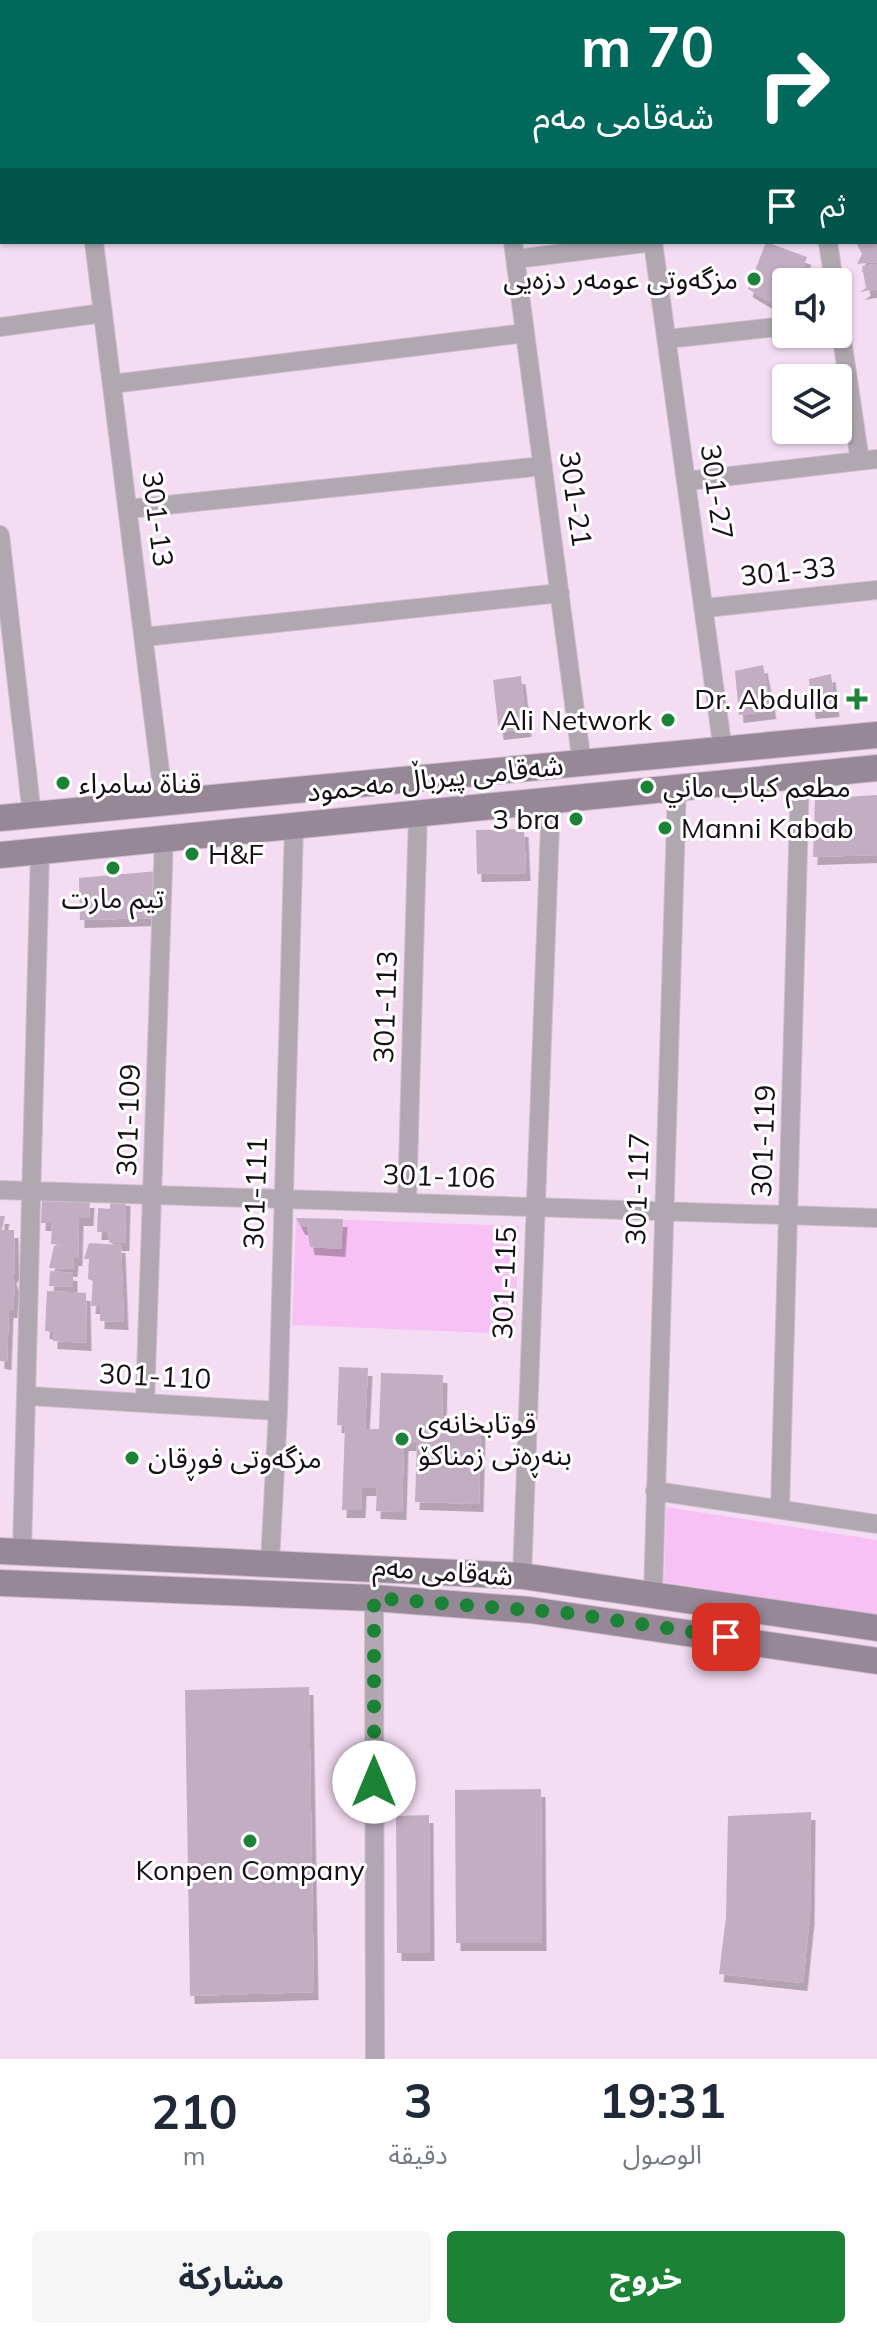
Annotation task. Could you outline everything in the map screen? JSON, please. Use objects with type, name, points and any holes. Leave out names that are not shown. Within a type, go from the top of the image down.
[{"type":"street","name":"301-13","points":[[94,244],[164,803]]},
{"type":"street","points":[[514,250],[618,244]]},
{"type":"street","name":"301-27","points":[[653,244],[723,751]]},
{"type":"street","points":[[828,244],[832,268]]},
{"type":"street","name":"301-21","points":[[514,250],[582,764]]},
{"type":"street","points":[[0,327],[103,313]]},
{"type":"street","points":[[667,339],[772,328]]},
{"type":"street","points":[[112,384],[525,333]]},
{"type":"street","points":[[687,481],[868,460],[844,348]]},
{"type":"street","points":[[128,509],[543,466]]},
{"type":"street","points":[[1,545],[8,679],[32,815]]},
{"type":"street","name":"301-33","points":[[705,608],[877,590]]},
{"type":"street","points":[[144,637],[560,593]]},
{"type":"street","name":"شەقامی پیرباڵ مەحمود","points":[[0,818],[877,735]]},
{"type":"street","name":"شەقامی پیرباڵ مەحمود","points":[[0,855],[877,768]]},
{"type":"street","name":"301-119","points":[[780,1509],[800,775]]},
{"type":"street","name":"301-117","points":[[653,1594],[677,786]]},
{"type":"street","name":"301-115","points":[[522,1576],[551,799]]},
{"type":"street","name":"301-113","points":[[407,1203],[418,812]]},
{"type":"street","name":"301-111","points":[[270,1562],[278,1411],[294,825]]},
{"type":"street","name":"301-109","points":[[145,1403],[164,838]]},
{"type":"street","points":[[11,1552],[29,1396],[30,1191],[40,851]]},
{"type":"street","name":"301-106","points":[[0,1190],[877,1218]]},
{"type":"street","name":"301-110","points":[[29,1396],[278,1411]]},
{"type":"street","points":[[655,1491],[877,1524]]},
{"type":"street","name":"شەقامی مەم","points":[[11,1552],[522,1576],[877,1628]]},
{"type":"street","name":"شەقامی مەم","points":[[0,1583],[374,1598],[567,1613],[877,1661]]},
{"type":"street","points":[[374,1598],[375,2059]]},
{"type":"street","points":[[784,1646],[787,1614]]},
{"type":"shaded area","points":[[296,1218],[519,1226],[515,1334],[292,1325]]},
{"type":"shaded area","points":[[666,1507],[877,1540],[877,1615],[664,1582]]},
{"type":"building","name":"مزگەوتی عومەر دزەیی","points":[[765,244],[807,257],[803,268],[772,268],[772,304],[748,289]]},
{"type":"building","points":[[857,244],[877,244],[877,262],[857,264],[862,254]]},
{"type":"building","points":[[877,264],[877,289],[860,292],[866,288],[862,266]]},
{"type":"building","points":[[763,665],[772,711],[739,715],[735,671]]},
{"type":"building","points":[[831,674],[835,709],[811,711],[809,679]]},
{"type":"building","points":[[521,676],[527,729],[499,732],[493,680]]},
{"type":"building","points":[[877,795],[877,855],[813,857],[815,799]]},
{"type":"building","points":[[524,829],[526,873],[477,874],[476,830]]},
{"type":"building","points":[[158,871],[156,918],[80,920],[79,878]]},
{"type":"building","points":[[110,1197],[126,1198],[125,1243],[110,1243],[107,1232],[97,1232],[98,1208],[110,1209]]},
{"type":"building","points":[[42,1200],[90,1200],[89,1218],[79,1218],[78,1258],[74,1258],[73,1269],[49,1268],[54,1246],[66,1245],[51,1244],[52,1223],[41,1223]]},
{"type":"building","points":[[0,1216],[5,1216],[2,1230],[14,1230],[15,1271],[12,1276],[15,1285],[13,1310],[9,1310],[7,1362],[0,1361]]},
{"type":"building","points":[[296,1218],[343,1219],[341,1249],[310,1247],[307,1227],[301,1227]]},
{"type":"building","points":[[89,1243],[121,1245],[124,1322],[100,1321],[100,1306],[91,1306],[93,1281],[88,1279],[89,1259],[84,1259]]},
{"type":"building","points":[[50,1271],[73,1273],[73,1287],[49,1286]]},
{"type":"building","points":[[47,1291],[86,1293],[87,1343],[53,1341],[53,1332],[45,1331]]},
{"type":"building","points":[[339,1367],[368,1368],[365,1429],[379,1429],[381,1373],[443,1375],[442,1425],[481,1427],[479,1504],[415,1502],[417,1443],[404,1443],[402,1512],[376,1511],[377,1488],[362,1488],[361,1510],[342,1510],[345,1426],[337,1425]]},
{"type":"building","name":"Konpen Company","points":[[309,1687],[314,1992],[190,1996],[185,1690]]},
{"type":"building","points":[[541,1789],[542,1943],[456,1943],[455,1790]]},
{"type":"building","points":[[811,1812],[810,1916],[803,1983],[719,1974],[726,1917],[728,1816]]},
{"type":"building","points":[[429,1815],[430,1953],[397,1953],[396,1816]]},
{"type":"place","name":"مزگەوتی عومەر دزەیی","points":[[754,279]]},
{"type":"place","name":"Dr. Abdulla","points":[[857,699]]},
{"type":"place","name":"Ali Network","points":[[668,720]]},
{"type":"place","name":"قناة سامراء","points":[[63,783]]},
{"type":"place","name":"مطعم كباب ماني","points":[[647,787]]},
{"type":"place","name":"3 bra","points":[[576,819]]},
{"type":"place","name":"Manni Kabab","points":[[665,828]]},
{"type":"place","name":"H&F","points":[[192,854]]},
{"type":"place","name":"تیم مارت","points":[[113,868]]},
{"type":"place","name":"قوتابخانەی بنەڕەتی زمناکۆ","points":[[402,1439]]},
{"type":"place","name":"مزگەوتی فوڕقان","points":[[132,1458]]},
{"type":"place","name":"Konpen Company","points":[[250,1841]]},
{"type":"route","points":[[374,1782],[374,1598],[567,1613],[726,1637]]}]
